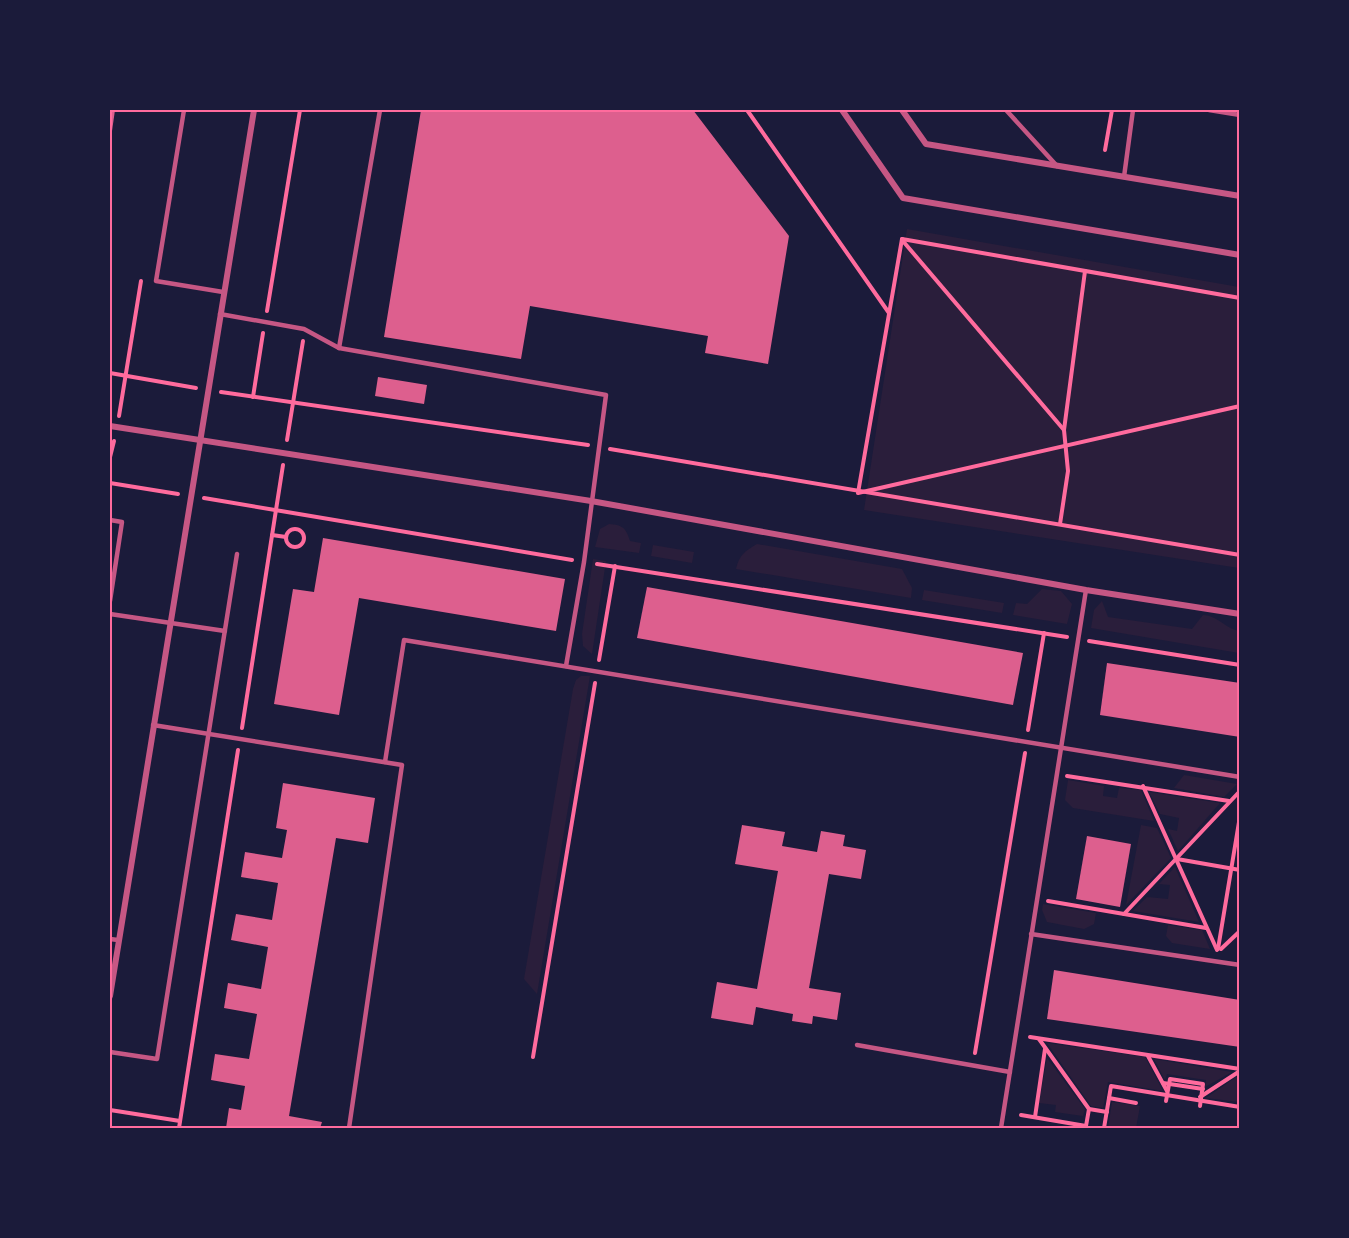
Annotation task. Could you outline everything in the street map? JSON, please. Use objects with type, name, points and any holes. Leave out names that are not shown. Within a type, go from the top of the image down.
[{"type":"street","points":[[110,996],[254,110]]},
{"type":"street","points":[[842,110],[903,198],[1239,255]]},
{"type":"street","points":[[903,110],[926,144],[1239,196]]},
{"type":"street","points":[[110,426],[591,501],[1086,590],[1239,614]]},
{"type":"lane","points":[[184,110],[156,281],[223,292]]},
{"type":"lane","points":[[339,348],[380,110]]},
{"type":"lane","points":[[1006,110],[1057,166]]},
{"type":"lane","points":[[1124,177],[1133,110]]},
{"type":"lane","points":[[1209,110],[1239,114]]},
{"type":"lane","points":[[220,314],[304,329],[339,348],[606,395],[584,562],[566,666]]},
{"type":"lane","points":[[110,520],[122,522],[110,601]]},
{"type":"lane","points":[[110,1052],[157,1059],[237,554]]},
{"type":"lane","points":[[1001,1128],[1086,590]]},
{"type":"lane","points":[[110,614],[225,631]]},
{"type":"lane","points":[[385,762],[404,640],[1239,777]]},
{"type":"lane","points":[[153,725],[402,765],[349,1128]]},
{"type":"lane","points":[[1031,934],[1239,965]]},
{"type":"lane","points":[[110,939],[118,940]]},
{"type":"lane","points":[[857,1045],[1010,1072]]},
{"type":"path","points":[[253,397],[300,110]]},
{"type":"path","points":[[747,110],[889,314]]},
{"type":"path","points":[[1105,150],[1112,110]]},
{"type":"path","points":[[858,493],[902,239]]},
{"type":"path","points":[[902,239],[1239,298]]},
{"type":"path","points":[[902,239],[1064,430]]},
{"type":"path","points":[[1060,524],[1068,471],[1064,430],[1085,271]]},
{"type":"path","points":[[179,1128],[304,329]]},
{"type":"path","points":[[110,373],[293,404],[598,447],[858,493],[1060,524],[1239,555]]},
{"type":"path","points":[[858,493],[1239,406]]},
{"type":"path","points":[[110,483],[615,567],[1239,665]]},
{"type":"path","points":[[292,529],[299,529],[304,539],[296,547],[288,543],[286,537],[292,529]]},
{"type":"path","points":[[272,535],[286,537]]},
{"type":"path","points":[[533,1057],[615,567]]},
{"type":"path","points":[[973,1065],[1044,633]]},
{"type":"path","points":[[1064,775],[1230,801]]},
{"type":"path","points":[[1143,786],[1218,952]]},
{"type":"path","points":[[1124,914],[1239,790]]},
{"type":"path","points":[[1218,952],[1239,816]]},
{"type":"path","points":[[1176,859],[1239,870]]},
{"type":"path","points":[[1042,900],[1207,928]]},
{"type":"path","points":[[1218,952],[1238,933]]},
{"type":"path","points":[[1030,1037],[1239,1070]]},
{"type":"path","points":[[1038,1038],[1089,1109],[1107,1112]]},
{"type":"path","points":[[1035,1117],[1045,1048]]},
{"type":"path","points":[[1148,1055],[1163,1083],[1167,1096]]},
{"type":"path","points":[[1199,1099],[1239,1070]]},
{"type":"path","points":[[1163,1083],[1210,1090]]},
{"type":"path","points":[[1167,1096],[1169,1084]]},
{"type":"path","points":[[1104,1128],[1111,1086],[1239,1107]]},
{"type":"path","points":[[1200,1106],[1202,1088]]},
{"type":"path","points":[[1109,1098],[1136,1103]]},
{"type":"path","points":[[1022,1115],[1086,1126],[1089,1109]]},
{"type":"path","points":[[110,1110],[180,1121]]},
{"type":"shaded area","points":[[907,229],[1239,287],[1239,568],[864,510]]},
{"type":"shaded area","points":[[609,524],[621,526],[630,541],[641,543],[639,553],[595,547],[600,529]]},
{"type":"shaded area","points":[[757,544],[902,569],[912,588],[911,598],[736,569],[743,554]]},
{"type":"shaded area","points":[[653,545],[694,552],[692,563],[651,556]]},
{"type":"shaded area","points":[[593,559],[606,561],[592,654],[583,646],[582,634]]},
{"type":"shaded area","points":[[1042,589],[1061,591],[1072,604],[1067,624],[1013,615],[1016,603],[1027,604]]},
{"type":"shaded area","points":[[924,590],[1004,603],[1002,613],[922,600]]},
{"type":"shaded area","points":[[1102,601],[1108,617],[1192,629],[1203,615],[1208,616],[1239,631],[1239,653],[1091,628],[1094,610]]},
{"type":"shaded area","points":[[581,676],[590,676],[537,994],[524,979],[573,689],[576,680]]},
{"type":"shaded area","points":[[1184,775],[1237,784],[1224,797],[1174,788]]},
{"type":"shaded area","points":[[1068,780],[1104,786],[1103,796],[1117,798],[1119,788],[1141,790],[1154,821],[1073,808],[1065,800]]},
{"type":"shaded area","points":[[1149,792],[1220,803],[1178,851],[1168,829],[1177,831],[1179,818],[1160,814]]},
{"type":"shaded area","points":[[1141,825],[1157,828],[1171,858],[1126,905]]},
{"type":"shaded area","points":[[1175,867],[1199,922],[1133,911],[1147,897],[1168,899],[1170,885],[1159,884]]},
{"type":"shaded area","points":[[1043,904],[1096,913],[1094,924],[1084,929],[1047,922],[1042,910]]},
{"type":"shaded area","points":[[1168,925],[1202,930],[1210,949],[1172,943],[1166,936]]},
{"type":"shaded area","points":[[1047,1043],[1145,1057],[1163,1091],[1108,1082],[1103,1108],[1091,1106]]},
{"type":"shaded area","points":[[1047,1058],[1085,1109],[1083,1116],[1055,1112],[1056,1105],[1039,1103]]},
{"type":"shaded area","points":[[1154,1059],[1232,1072],[1205,1087],[1206,1080],[1167,1074],[1165,1080]]},
{"type":"shaded area","points":[[1239,1075],[1239,1102],[1206,1098]]},
{"type":"shaded area","points":[[1112,1102],[1140,1106],[1136,1128],[1108,1128]]},
{"type":"building","points":[[110,110],[115,110],[111,138],[110,138]]},
{"type":"building","points":[[421,110],[693,110],[789,236],[768,364],[705,353],[708,336],[530,306],[521,359],[384,337]]},
{"type":"building","points":[[378,377],[427,385],[424,404],[375,396]]},
{"type":"building","points":[[323,538],[565,579],[556,631],[359,598],[339,715],[274,704],[293,589],[314,592]]},
{"type":"building","points":[[647,587],[1023,653],[1013,705],[637,638]]},
{"type":"building","points":[[1107,663],[1240,683],[1240,737],[1100,715]]},
{"type":"building","points":[[283,783],[375,798],[368,843],[336,838],[289,1116],[322,1122],[320,1128],[226,1128],[229,1108],[241,1110],[245,1086],[211,1080],[215,1054],[249,1059],[257,1014],[224,1008],[228,983],[261,989],[268,947],[231,940],[236,914],[272,920],[278,883],[241,877],[245,852],[282,858],[287,830],[276,828]]},
{"type":"building","points":[[742,825],[785,832],[782,846],[817,852],[821,831],[845,835],[843,846],[866,850],[861,879],[829,874],[809,988],[841,993],[837,1020],[813,1016],[812,1024],[792,1021],[793,1014],[756,1007],[753,1025],[711,1018],[717,982],[757,989],[778,871],[735,864]]},
{"type":"building","points":[[1087,836],[1131,844],[1120,907],[1076,899]]},
{"type":"building","points":[[1054,970],[1240,1000],[1240,1047],[1047,1019]]}]
